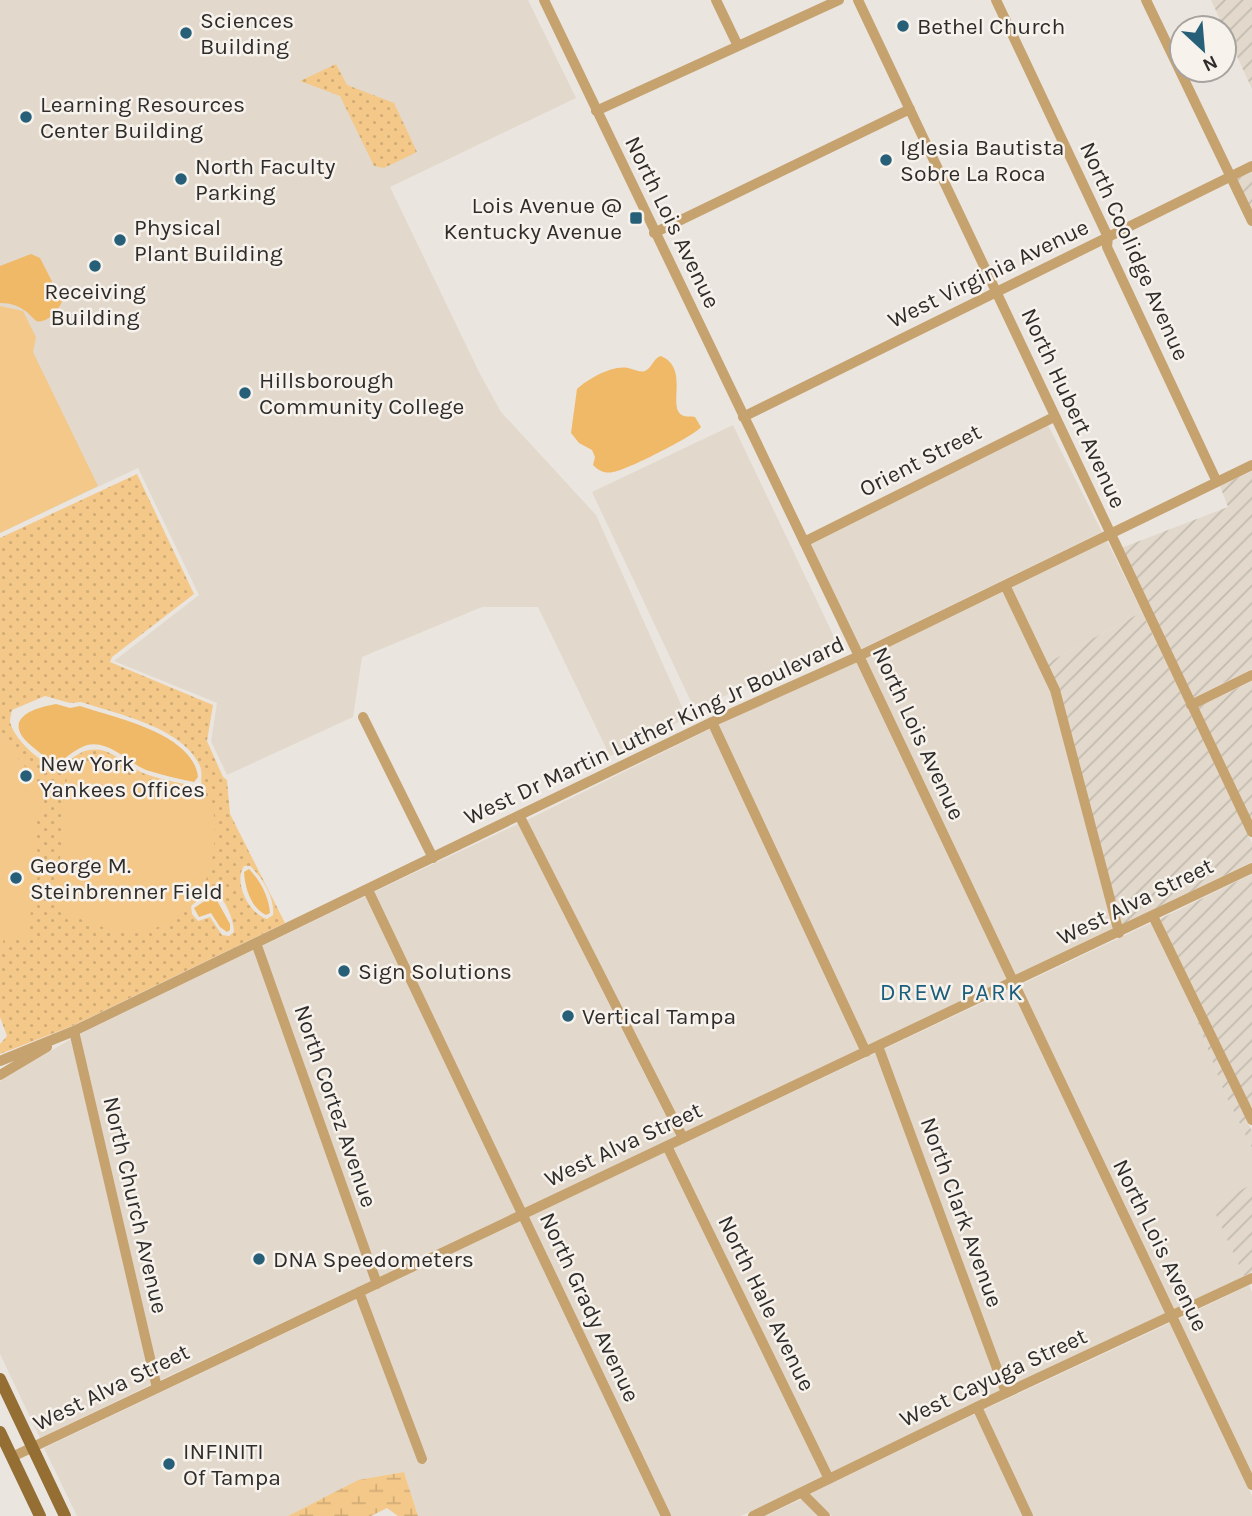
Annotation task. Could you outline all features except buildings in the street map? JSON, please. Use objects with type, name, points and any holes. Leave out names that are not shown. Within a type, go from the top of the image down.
[{"type":"main road","points":[[0,1379],[65,1516]]},
{"type":"main road","points":[[0,1432],[40,1516]]},
{"type":"street","name":"North Lois Avenue","points":[[544,0],[1252,1485]]},
{"type":"street","points":[[716,0],[738,46]]},
{"type":"street","points":[[596,111],[839,0]]},
{"type":"street","name":"North Hubert Avenue","points":[[858,0],[1252,832]]},
{"type":"street","name":"North Coolidge Avenue","points":[[996,0],[1108,237],[1107,247],[1217,482]]},
{"type":"street","points":[[1146,0],[1252,221]]},
{"type":"street","points":[[654,233],[910,109]]},
{"type":"street","name":"West Virginia Avenue","points":[[743,417],[1252,166]]},
{"type":"street","name":"Orient Street","points":[[804,542],[1054,416]]},
{"type":"street","name":"West Dr Martin Luther King Jr Boulevard","points":[[0,1061],[74,1031],[1252,465]]},
{"type":"street","points":[[1005,585],[1055,690],[1119,933]]},
{"type":"street","points":[[1191,705],[1252,675]]},
{"type":"street","points":[[363,717],[433,858]]},
{"type":"street","points":[[712,723],[866,1052]]},
{"type":"street","points":[[520,817],[683,1138]]},
{"type":"street","name":"West Alva Street","points":[[12,1457],[1252,868]]},
{"type":"street","name":"North Grady Avenue","points":[[368,890],[666,1516]]},
{"type":"street","points":[[1153,916],[1252,1120]]},
{"type":"street","name":"North Cortez Avenue","points":[[256,943],[376,1284]]},
{"type":"street","name":"West Dr Martin Luther King Jr Boulevard","points":[[0,1075],[74,1031]]},
{"type":"street","name":"North Church Avenue","points":[[74,1031],[157,1388]]},
{"type":"street","name":"North Clark Avenue","points":[[878,1046],[1006,1393]]},
{"type":"street","name":"North Hale Avenue","points":[[667,1146],[830,1479]]},
{"type":"street","name":"West Cayuga Street","points":[[754,1516],[1006,1393],[1252,1278]]},
{"type":"street","points":[[359,1292],[422,1459]]},
{"type":"street","points":[[977,1407],[1028,1516]]},
{"type":"street","points":[[802,1493],[825,1516]]},
{"type":"shaded area","name":"Hillsborough Community College","points":[[0,0],[528,0],[576,98],[390,187],[501,412],[596,515],[687,718],[610,756],[538,607],[482,607],[362,657],[353,717],[227,775],[211,741],[217,703],[114,661],[199,595],[138,468],[0,533]]},
{"type":"shaded area","points":[[1211,0],[1252,0],[1252,89],[1238,58],[1238,14],[1218,14]]},
{"type":"shaded area","points":[[1252,172],[1252,210],[1237,179]]},
{"type":"shaded area","points":[[31,254],[40,258],[62,301],[52,315],[40,321],[36,321],[18,307],[0,303],[0,266]]},
{"type":"shaded area","points":[[661,356],[670,362],[675,370],[679,412],[684,416],[695,417],[701,427],[631,466],[610,473],[600,470],[593,465],[595,457],[592,450],[579,443],[571,433],[577,389],[594,377],[615,369],[645,371]]},
{"type":"shaded area","points":[[733,425],[837,643],[695,710],[592,492]]},
{"type":"shaded area","points":[[1048,425],[1102,532],[861,649],[810,544]]},
{"type":"shaded area","points":[[1252,471],[1252,669],[1193,698],[1121,548],[1228,507],[1220,486]]},
{"type":"shaded area","points":[[1107,541],[1142,612],[1047,663],[1011,588]]},
{"type":"shaded area","points":[[1003,592],[1051,692],[1113,930],[1016,975],[865,658]]},
{"type":"shaded area","points":[[1142,612],[1252,843],[1252,862],[1121,925],[1047,663]]},
{"type":"shaded area","points":[[857,662],[1007,979],[868,1045],[718,725]]},
{"type":"shaded area","points":[[1252,681],[1252,822],[1198,707]]},
{"type":"shaded area","points":[[56,704],[70,708],[80,706],[131,722],[168,738],[193,762],[198,777],[194,782],[146,770],[111,749],[95,744],[83,746],[59,762],[49,759],[24,739],[19,731],[19,724],[28,713]]},
{"type":"shaded area","points":[[710,729],[860,1049],[685,1132],[527,820]]},
{"type":"shaded area","points":[[518,824],[676,1136],[525,1208],[374,892]]},
{"type":"shaded area","points":[[249,869],[266,895],[270,913],[266,915],[256,908],[247,891],[244,872]]},
{"type":"shaded area","points":[[1252,874],[1252,1109],[1160,919]]},
{"type":"shaded area","points":[[214,895],[230,924],[230,930],[227,932],[220,927],[211,913],[199,917],[194,908]]},
{"type":"shaded area","points":[[366,896],[516,1212],[379,1277],[262,946]]},
{"type":"shaded area","points":[[1151,923],[1191,1005],[1225,1094],[1252,1148],[1252,1184],[1213,1207],[1244,1276],[1174,1310],[1020,985]]},
{"type":"shaded area","points":[[253,950],[371,1281],[160,1380],[80,1034]]},
{"type":"shaded area","points":[[1012,989],[1166,1314],[1009,1386],[884,1049]]},
{"type":"shaded area","points":[[1191,1005],[1252,1131],[1252,1148],[1225,1094]]},
{"type":"shaded area","points":[[71,1039],[152,1384],[40,1438],[0,1354],[0,1081]]},
{"type":"shaded area","points":[[876,1053],[1000,1390],[831,1473],[674,1148]]},
{"type":"shaded area","points":[[665,1152],[823,1477],[741,1516],[671,1516],[529,1217]]},
{"type":"shaded area","points":[[1252,1184],[1252,1272],[1244,1276],[1212,1206]]},
{"type":"shaded area","points":[[521,1221],[661,1516],[418,1516],[404,1472],[358,1480],[288,1516],[77,1516],[44,1448],[357,1299],[419,1464],[428,1462],[365,1295]]},
{"type":"shaded area","points":[[1249,1285],[1252,1292],[1252,1474],[1179,1319]]},
{"type":"shaded area","points":[[1170,1323],[1252,1496],[1252,1516],[1033,1516],[983,1410]]},
{"type":"shaded area","points":[[975,1414],[1023,1516],[832,1516],[810,1494]]},
{"type":"shaded area","points":[[802,1499],[819,1516],[765,1516]]},
{"type":"green space","points":[[336,64],[347,85],[394,103],[417,152],[384,168],[374,166],[340,96],[300,81]]},
{"type":"green space","points":[[0,306],[23,311],[36,337],[33,352],[98,486],[0,533]]},
{"type":"green space","points":[[137,474],[194,594],[112,657],[110,662],[213,705],[207,741],[223,777],[227,780],[230,814],[285,923],[72,1026],[0,1054],[0,1044],[7,1036],[0,1017],[0,538]],"holes":[[[45,696],[70,703],[81,702],[130,717],[164,732],[179,741],[200,766],[202,787],[143,773],[104,751],[82,752],[61,766],[46,762],[23,744],[10,722],[12,710]],[[244,866],[250,866],[267,889],[273,909],[273,915],[267,919],[254,911],[245,897],[240,880]],[[215,891],[228,910],[234,932],[229,936],[222,935],[210,917],[198,921],[192,914],[191,906],[208,892]]]},
{"type":"green space","name":"George M. Steinbrenner Field","points":[[0,737],[11,742],[9,746],[19,753],[17,757],[35,778],[45,805],[40,807],[42,820],[37,821],[29,937],[4,936],[2,951],[0,951]]},
{"type":"green space","points":[[86,761],[212,803],[215,826],[209,870],[201,890],[189,907],[173,921],[152,929],[109,929],[56,908],[67,776],[71,768]]},
{"type":"green space","points":[[404,1472],[418,1516],[398,1516],[387,1508],[371,1516],[288,1516],[358,1480]]},
{"type":"place","name":"Bethel Church","points":[[903,26]]},
{"type":"place","name":"Sciences Building","points":[[186,33]]},
{"type":"place","name":"Learning Resources Center Building","points":[[26,117]]},
{"type":"place","name":"Iglesia Bautista Sobre La Roca","points":[[886,160]]},
{"type":"place","name":"North Faculty Parking","points":[[181,179]]},
{"type":"place","name":"Lois Avenue @ Kentucky Avenue","points":[[636,218]]},
{"type":"place","name":"Physical Plant Building","points":[[120,240]]},
{"type":"place","name":"Receiving Building","points":[[95,266]]},
{"type":"place","name":"Hillsborough Community College","points":[[245,393]]},
{"type":"place","name":"New York Yankees Offices","points":[[26,776]]},
{"type":"place","name":"George M. Steinbrenner Field","points":[[16,878]]},
{"type":"place","name":"Sign Solutions","points":[[344,971]]},
{"type":"place","name":"Vertical Tampa","points":[[568,1016]]},
{"type":"place","name":"DNA Speedometers","points":[[259,1259]]},
{"type":"place","name":"INFINITI Of Tampa","points":[[169,1464]]},
{"type":"district","name":"DREW PARK","points":[[952,992]]}]
